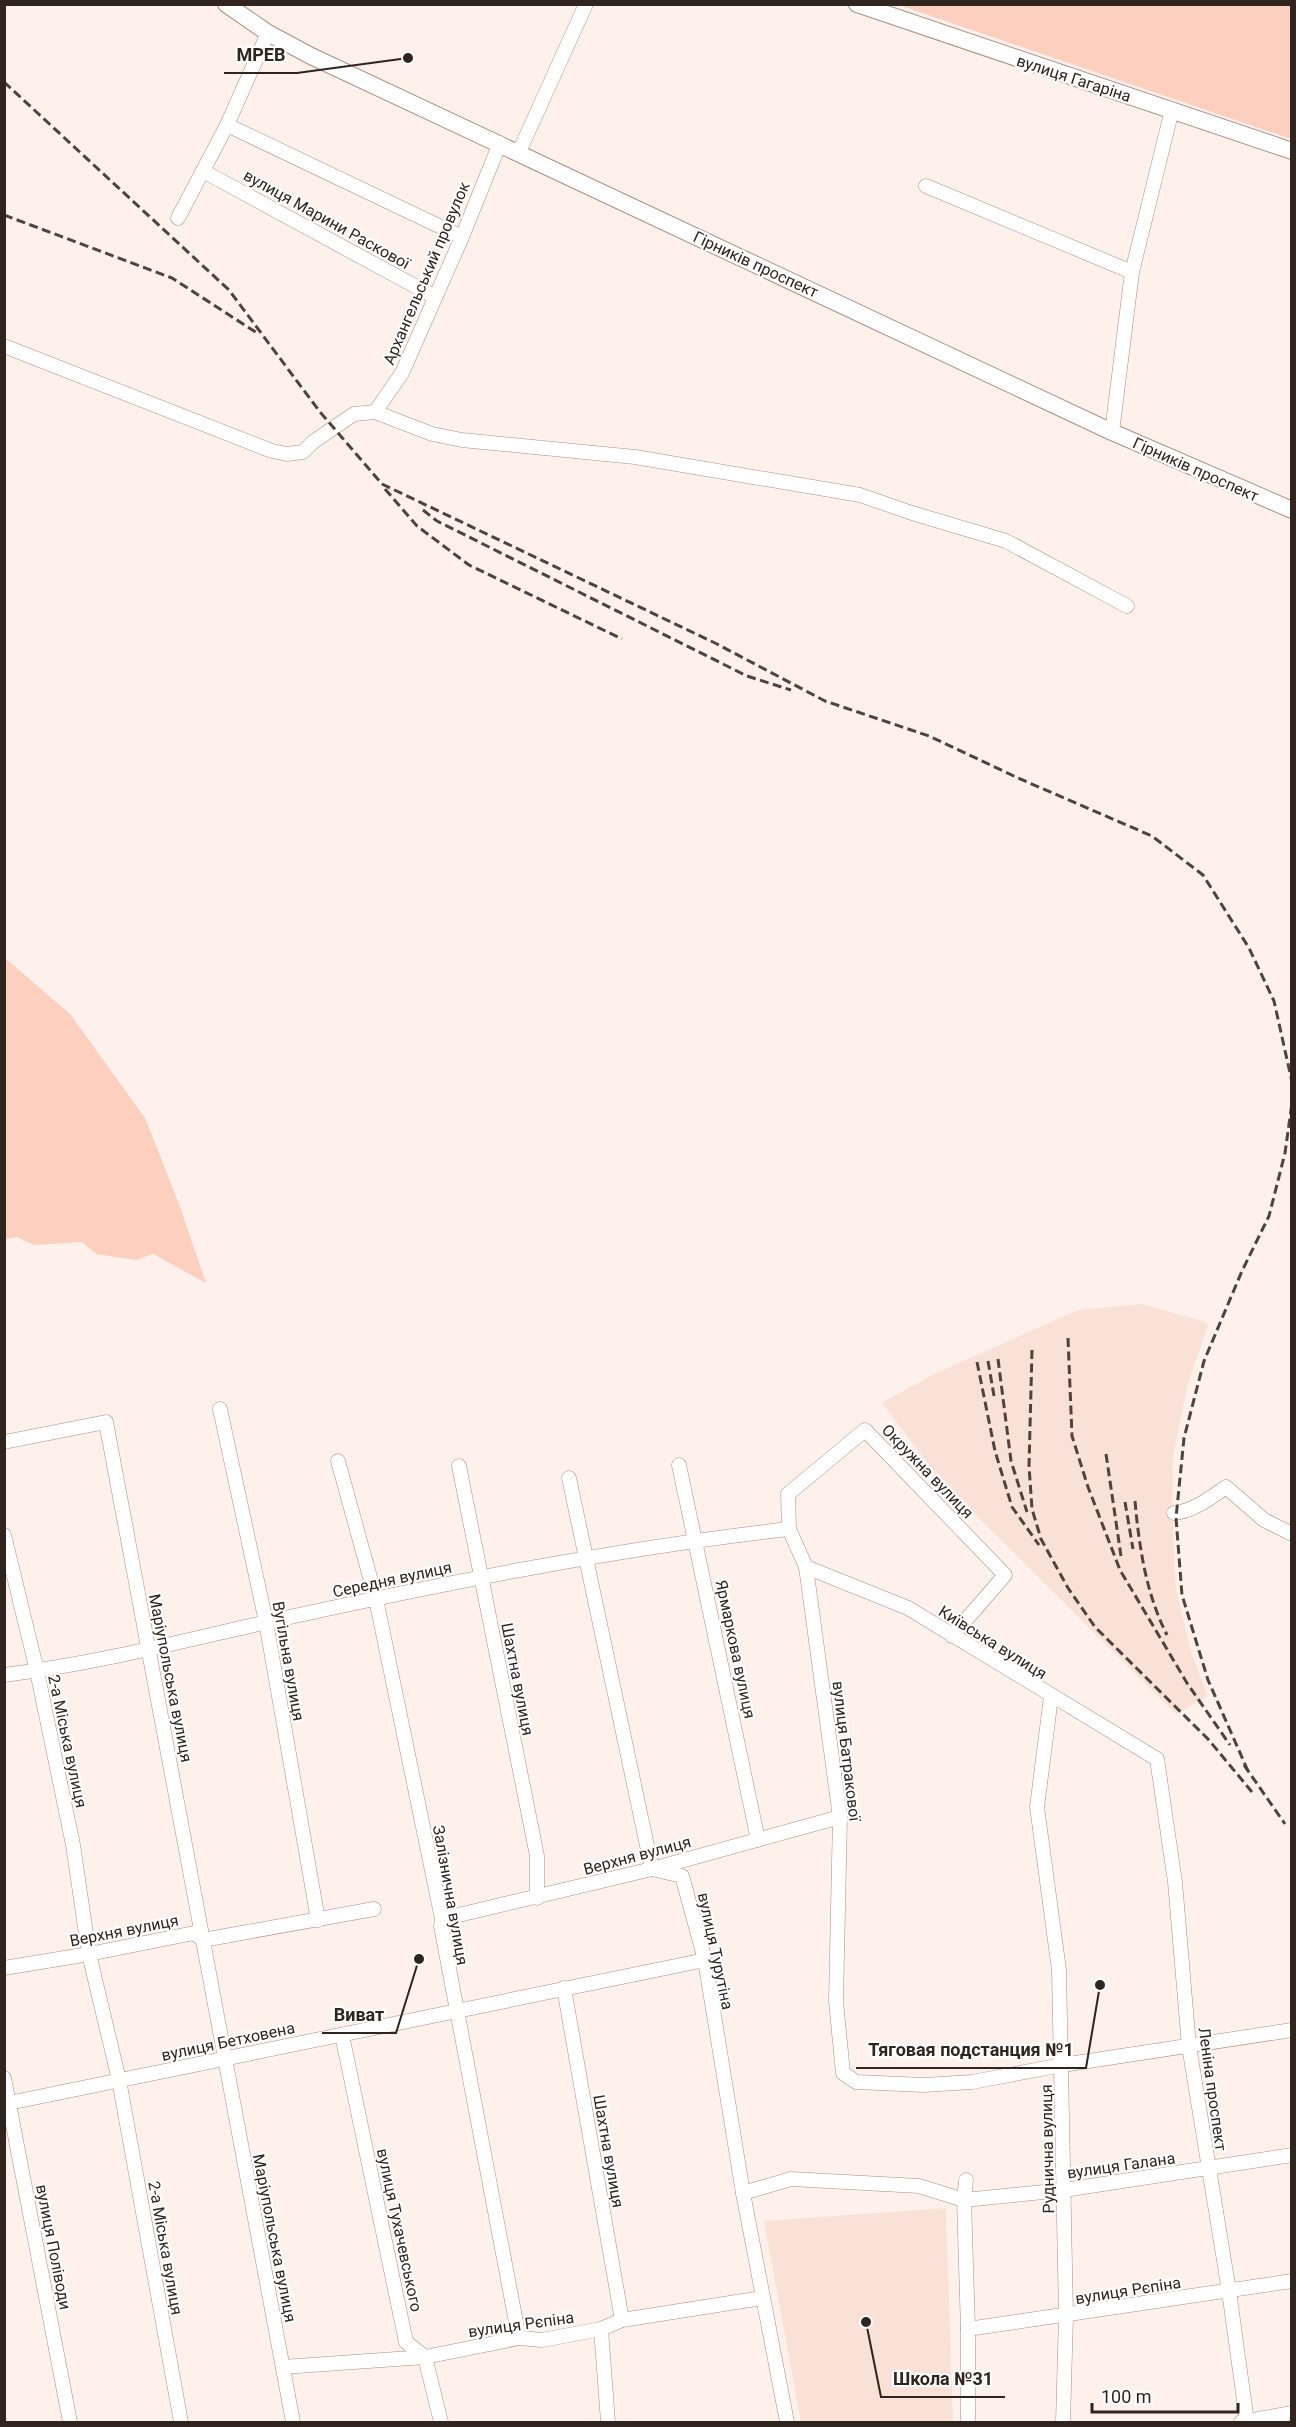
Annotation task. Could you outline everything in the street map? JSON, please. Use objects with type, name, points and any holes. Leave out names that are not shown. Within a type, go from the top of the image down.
[{"type":"main road","name":"Гірників проспект","points":[[226,4],[268,33],[310,56],[500,143],[1112,432],[1292,510]]},
{"type":"main road","name":"вулиця Гагаріна","points":[[857,4],[1292,151]]},
{"type":"street","points":[[519,152],[586,4]]},
{"type":"street","points":[[178,218],[227,125],[268,33]]},
{"type":"street","points":[[1112,432],[1132,272],[1172,110]]},
{"type":"street","points":[[227,125],[462,237]]},
{"type":"street","name":"Архангельський провулок","points":[[375,412],[402,373],[462,237],[500,143]]},
{"type":"street","name":"вулиця Марини Раскової","points":[[203,171],[435,297]]},
{"type":"street","points":[[926,186],[1132,272]]},
{"type":"street","points":[[4,346],[261,447],[287,454],[303,452],[313,442],[354,414],[375,412],[432,434],[462,440],[635,457],[860,495],[1006,541],[1127,606]]},
{"type":"street","name":"Вугільна вулиця","points":[[220,1409],[266,1622],[318,1920]]},
{"type":"street","name":"Маріупольська вулиця","points":[[4,1442],[106,1422],[294,2422]]},
{"type":"street","name":"Окружна вулиця","points":[[789,1529],[788,1494],[865,1430],[1005,1575],[952,1636]]},
{"type":"street","name":"Залізнична вулиця","points":[[338,1461],[375,1599],[442,1919],[441,1926],[456,2011],[519,2338]]},
{"type":"street","name":"Ярмаркова вулиця","points":[[679,1465],[758,1840]]},
{"type":"street","name":"Шахтна вулиця","points":[[459,1466],[537,1856],[537,1898]]},
{"type":"street","points":[[569,1478],[652,1869]]},
{"type":"street","points":[[1174,1513],[1184,1512],[1206,1501],[1226,1487],[1264,1521],[1292,1534]]},
{"type":"street","name":"Середня вулиця","points":[[4,1675],[149,1650],[266,1622],[587,1557],[696,1539],[789,1529]]},
{"type":"street","name":"вулиця Батракової","points":[[789,1529],[806,1567],[840,1817],[836,2001],[843,2073],[856,2082],[924,2085],[972,2082],[1062,2065]]},
{"type":"street","name":"2-а Міська вулиця","points":[[4,1535],[37,1671],[73,1845],[89,1954],[119,2080],[181,2422]]},
{"type":"street","name":"Київська вулиця","points":[[806,1567],[908,1608],[1051,1697],[1157,1759]]},
{"type":"street","name":"Руднична вулиця","points":[[1051,1697],[1037,1807],[1059,1970],[1064,2190],[1063,2422]]},
{"type":"street","name":"Леніна проспект","points":[[1157,1759],[1175,1882],[1189,2046],[1230,2292],[1247,2422]]},
{"type":"street","name":"Верхня вулиця","points":[[442,1919],[652,1869],[840,1817]]},
{"type":"street","name":"вулиця Турутіна","points":[[652,1869],[682,1875],[705,1959],[743,2193],[787,2422]]},
{"type":"street","name":"Верхня вулиця","points":[[4,1968],[194,1933],[203,1940],[374,1909]]},
{"type":"street","name":"вулиця Бетховена","points":[[7,2103],[705,1959]]},
{"type":"street","name":"Шахтна вулиця","points":[[564,1988],[622,2320]]},
{"type":"street","points":[[1062,2065],[1292,2030]]},
{"type":"street","name":"вулиця Тухачевського","points":[[342,2035],[406,2342],[425,2358],[441,2422]]},
{"type":"street","name":"вулиця Поліводи","points":[[4,2078],[70,2422]]},
{"type":"street","name":"вулиця Галана","points":[[743,2193],[791,2179],[918,2186],[964,2200],[1064,2190],[1292,2155]]},
{"type":"street","points":[[966,2180],[964,2200],[968,2422]]},
{"type":"street","name":"вулиця Рєпіна","points":[[968,2329],[1292,2281]]},
{"type":"street","name":"вулиця Рєпіна","points":[[283,2367],[425,2358],[519,2338],[542,2340],[601,2329],[622,2320],[762,2298]]},
{"type":"street","points":[[601,2329],[608,2422]]},
{"type":"street","points":[[1241,2422],[1292,2414]]},
{"type":"shaded area","points":[[899,5],[1291,5],[1291,139]]},
{"type":"shaded area","points":[[5,958],[70,1014],[145,1118],[179,1204],[206,1283],[153,1254],[136,1260],[97,1254],[82,1242],[34,1245],[17,1237],[5,1239]]},
{"type":"shaded area","points":[[1141,1304],[1206,1322],[1208,1326],[1188,1383],[1173,1457],[1172,1509],[1176,1590],[1192,1655],[1208,1696],[1176,1714],[942,1482],[882,1403],[932,1375],[1078,1310]]},
{"type":"shaded area","points":[[946,2208],[953,2422],[801,2422],[764,2221]]},
{"type":"railway","points":[[4,82],[229,290],[320,412],[382,484],[715,643],[825,701],[929,736],[1018,778],[1152,836],[1203,875],[1249,948],[1274,1001],[1292,1082]]},
{"type":"railway","points":[[4,215],[172,278],[257,333]]},
{"type":"railway","points":[[385,489],[417,526],[469,565],[622,639]]},
{"type":"railway","points":[[423,510],[437,521],[747,676],[791,690]]},
{"type":"railway","points":[[1248,1771],[1208,1680],[1182,1595],[1176,1518],[1184,1438],[1204,1361],[1242,1271],[1269,1216],[1285,1153],[1292,1103]]},
{"type":"railway","points":[[1068,1338],[1072,1436],[1088,1487],[1120,1570],[1187,1683],[1230,1745]]},
{"type":"railway","points":[[1032,1350],[1029,1466],[1032,1509],[1041,1539],[1068,1588],[1095,1627],[1208,1739],[1252,1792]]},
{"type":"railway","points":[[998,1359],[1011,1461],[1027,1512]]},
{"type":"railway","points":[[988,1361],[994,1396]]},
{"type":"railway","points":[[977,1362],[995,1451],[1012,1507],[1039,1545]]},
{"type":"railway","points":[[1106,1454],[1121,1556]]},
{"type":"railway","points":[[1135,1501],[1145,1570],[1154,1603],[1167,1635]]},
{"type":"railway","points":[[1125,1502],[1133,1549]]},
{"type":"railway","points":[[1244,1765],[1285,1824]]},
{"type":"place","name":"МРЕВ","points":[[408,58]]},
{"type":"place","name":"Виват","points":[[419,1959]]},
{"type":"place","name":"Тяговая подстанция №1","points":[[1100,1985]]},
{"type":"place","name":"Школа №31","points":[[866,2322]]}]
